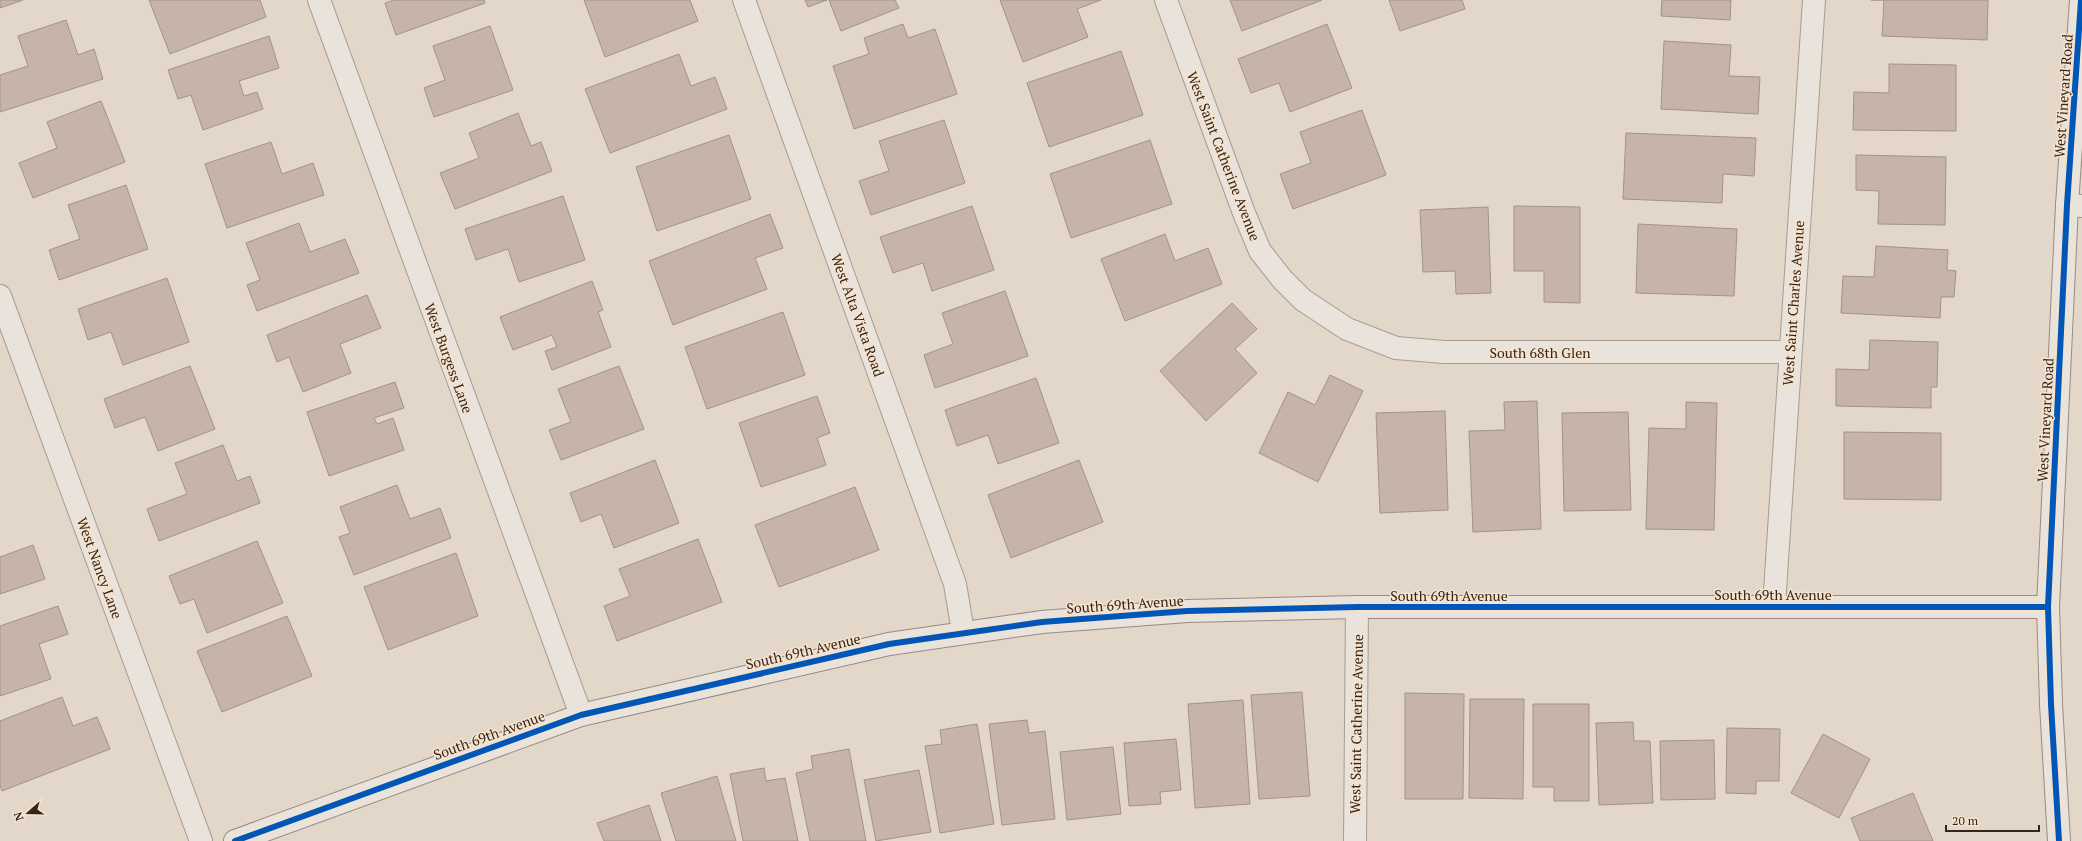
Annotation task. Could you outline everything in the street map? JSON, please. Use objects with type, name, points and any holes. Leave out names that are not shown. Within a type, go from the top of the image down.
[{"type":"street","name":"West Burgess Lane","points":[[319,0],[581,715]]},
{"type":"street","name":"West Alta Vista Road","points":[[744,0],[955,584],[963,632]]},
{"type":"street","name":"West Saint Catherine Avenue","points":[[1166,0],[1244,213],[1260,251],[1282,279],[1303,300]]},
{"type":"street","name":"West Saint Charles Avenue","points":[[1774,606],[1814,0]]},
{"type":"street","name":"West Vineyard Road","points":[[2059,841],[2051,704],[2048,607],[2075,205],[2081,0]]},
{"type":"street","name":"West Nancy Lane","points":[[0,296],[201,841]]},
{"type":"street","name":"South 68th Glen","points":[[1303,300],[1347,330],[1396,348],[1444,352],[1790,352]]},
{"type":"street","name":"South 69th Avenue","points":[[235,841],[581,715],[889,644],[963,632],[1112,616],[1187,611],[1357,607],[2048,607]]},
{"type":"street","name":"West Saint Catherine Avenue","points":[[1354,841],[1357,607]]},
{"type":"building","points":[[0,0],[23,0],[0,8]]},
{"type":"building","points":[[149,0],[260,0],[266,17],[170,54]]},
{"type":"building","points":[[394,0],[484,0],[485,3],[396,35],[385,3]]},
{"type":"building","points":[[584,0],[690,0],[698,21],[605,57]]},
{"type":"building","points":[[805,0],[827,0],[808,7]]},
{"type":"building","points":[[829,0],[895,0],[899,8],[841,31]]},
{"type":"building","points":[[1000,0],[1101,0],[1077,9],[1088,37],[1023,62]]},
{"type":"building","points":[[1230,0],[1322,0],[1242,31]]},
{"type":"building","points":[[1389,0],[1462,0],[1465,9],[1400,31]]},
{"type":"building","points":[[1662,0],[1731,0],[1730,20],[1661,16]]},
{"type":"building","points":[[1884,0],[1988,0],[1987,40],[1882,36]]},
{"type":"building","points":[[66,20],[78,55],[94,49],[103,79],[0,112],[0,75],[28,66],[18,36]]},
{"type":"building","points":[[903,24],[908,38],[935,29],[957,94],[854,129],[833,66],[869,54],[864,38]]},
{"type":"building","points":[[1327,24],[1352,88],[1290,112],[1279,83],[1251,93],[1238,59]]},
{"type":"building","points":[[490,26],[513,90],[434,117],[424,88],[445,80],[433,46]]},
{"type":"building","points":[[269,36],[279,68],[239,81],[244,96],[257,92],[263,109],[203,130],[191,95],[178,99],[168,70]]},
{"type":"building","points":[[1664,41],[1731,45],[1729,76],[1760,77],[1758,114],[1661,109]]},
{"type":"building","points":[[1121,51],[1143,115],[1049,147],[1027,83]]},
{"type":"building","points":[[679,54],[691,86],[715,77],[727,109],[610,153],[585,89]]},
{"type":"building","points":[[1889,64],[1956,65],[1956,131],[1853,130],[1854,92],[1889,93]]},
{"type":"building","points":[[101,101],[125,162],[33,198],[19,163],[57,148],[47,122]]},
{"type":"building","points":[[1362,110],[1386,175],[1293,209],[1280,174],[1311,163],[1300,132]]},
{"type":"building","points":[[518,113],[531,146],[541,142],[552,171],[455,209],[440,173],[479,158],[469,133]]},
{"type":"building","points":[[944,120],[965,183],[871,215],[859,181],[889,171],[879,141]]},
{"type":"building","points":[[1626,133],[1756,138],[1754,176],[1723,174],[1722,203],[1623,199]]},
{"type":"building","points":[[729,135],[751,199],[657,231],[636,167]]},
{"type":"building","points":[[1150,140],[1172,204],[1071,238],[1050,174]]},
{"type":"building","points":[[271,142],[282,174],[313,163],[324,195],[227,228],[205,164]]},
{"type":"building","points":[[1856,155],[1946,157],[1945,225],[1878,224],[1879,191],[1856,190]]},
{"type":"building","points":[[126,185],[148,249],[59,280],[49,250],[80,239],[68,205]]},
{"type":"building","points":[[563,196],[585,260],[519,282],[508,249],[476,260],[465,229]]},
{"type":"building","points":[[972,206],[994,270],[932,291],[923,263],[893,273],[880,237]]},
{"type":"building","points":[[1514,206],[1580,207],[1580,303],[1544,302],[1544,271],[1514,271]]},
{"type":"building","points":[[1488,207],[1491,293],[1456,294],[1455,271],[1423,272],[1420,210]]},
{"type":"building","points":[[770,214],[783,248],[755,258],[767,289],[673,325],[649,261]]},
{"type":"building","points":[[299,223],[310,252],[345,239],[359,273],[257,311],[247,285],[260,280],[246,243]]},
{"type":"building","points":[[1638,224],[1737,229],[1734,296],[1636,293]]},
{"type":"building","points":[[1165,234],[1175,261],[1208,248],[1222,284],[1125,321],[1101,259]]},
{"type":"building","points":[[1876,246],[1948,250],[1947,270],[1956,271],[1954,297],[1941,297],[1940,318],[1841,313],[1843,276],[1874,277]]},
{"type":"building","points":[[167,278],[189,342],[123,365],[111,332],[88,340],[78,309]]},
{"type":"building","points":[[592,281],[603,310],[598,312],[611,347],[552,370],[545,351],[557,347],[552,335],[513,350],[500,317]]},
{"type":"building","points":[[1005,291],[1028,356],[935,388],[924,355],[953,344],[942,313]]},
{"type":"building","points":[[367,295],[381,328],[340,344],[351,373],[303,392],[289,357],[277,362],[267,335]]},
{"type":"building","points":[[1232,303],[1257,329],[1235,349],[1257,373],[1206,421],[1160,371]]},
{"type":"building","points":[[783,312],[805,375],[707,409],[685,347]]},
{"type":"building","points":[[1870,340],[1938,342],[1937,387],[1931,387],[1931,408],[1836,406],[1836,369],[1869,370]]},
{"type":"building","points":[[190,366],[215,429],[158,451],[145,417],[115,428],[104,399]]},
{"type":"building","points":[[619,366],[644,429],[561,460],[549,430],[571,422],[558,389]]},
{"type":"building","points":[[1330,375],[1363,391],[1318,482],[1259,453],[1288,392],[1315,405]]},
{"type":"building","points":[[1036,378],[1059,443],[998,464],[988,435],[957,446],[945,410]]},
{"type":"building","points":[[395,382],[404,408],[374,418],[377,424],[393,418],[404,450],[329,476],[307,412]]},
{"type":"building","points":[[817,396],[830,433],[817,438],[826,465],[761,487],[739,423]]},
{"type":"building","points":[[1537,401],[1541,529],[1473,532],[1469,431],[1505,430],[1504,402]]},
{"type":"building","points":[[1686,402],[1717,403],[1714,530],[1646,529],[1649,428],[1686,429]]},
{"type":"building","points":[[1445,411],[1448,510],[1380,513],[1376,413]]},
{"type":"building","points":[[1628,412],[1631,510],[1564,511],[1562,413]]},
{"type":"building","points":[[1844,432],[1941,433],[1941,500],[1844,499]]},
{"type":"building","points":[[223,445],[237,481],[250,476],[260,503],[159,541],[147,509],[187,494],[175,463]]},
{"type":"building","points":[[655,460],[679,523],[614,548],[601,514],[581,522],[570,493]]},
{"type":"building","points":[[1079,460],[1103,522],[1011,558],[988,495]]},
{"type":"building","points":[[397,485],[410,519],[440,508],[451,538],[354,575],[339,537],[350,533],[340,507]]},
{"type":"building","points":[[855,487],[879,550],[779,587],[755,525]]},
{"type":"building","points":[[698,539],[722,602],[617,641],[604,606],[630,596],[619,569]]},
{"type":"building","points":[[257,541],[283,603],[207,633],[194,599],[180,604],[169,576]]},
{"type":"building","points":[[33,545],[45,579],[0,594],[0,557]]},
{"type":"building","points":[[456,553],[478,616],[388,650],[364,587]]},
{"type":"building","points":[[58,606],[68,634],[39,644],[51,679],[0,696],[0,626]]},
{"type":"building","points":[[287,616],[312,676],[222,712],[197,651]]},
{"type":"building","points":[[1302,692],[1310,796],[1259,799],[1251,695]]},
{"type":"building","points":[[1405,693],[1464,694],[1463,799],[1405,799]]},
{"type":"building","points":[[62,697],[73,726],[97,717],[110,749],[2,791],[0,785],[0,721]]},
{"type":"building","points":[[1470,699],[1524,699],[1523,799],[1469,798]]},
{"type":"building","points":[[1243,700],[1250,804],[1195,808],[1188,704]]},
{"type":"building","points":[[1533,704],[1589,704],[1589,801],[1554,801],[1554,787],[1533,787]]},
{"type":"building","points":[[1027,720],[1029,733],[1045,731],[1055,819],[1002,825],[989,724]]},
{"type":"building","points":[[1633,722],[1634,741],[1650,741],[1653,803],[1599,805],[1596,723]]},
{"type":"building","points":[[977,724],[994,824],[940,833],[925,746],[942,744],[940,730]]},
{"type":"building","points":[[1727,728],[1780,729],[1779,781],[1756,781],[1756,794],[1726,793]]},
{"type":"building","points":[[1823,734],[1870,759],[1839,818],[1791,793]]},
{"type":"building","points":[[1176,739],[1181,790],[1160,792],[1161,804],[1129,806],[1124,743]]},
{"type":"building","points":[[1714,740],[1715,799],[1661,800],[1660,741]]},
{"type":"building","points":[[1113,747],[1121,814],[1067,820],[1060,752]]},
{"type":"building","points":[[849,749],[866,841],[810,841],[796,773],[813,769],[811,756]]},
{"type":"building","points":[[764,768],[766,781],[785,778],[798,841],[743,841],[730,774]]},
{"type":"building","points":[[919,770],[931,832],[876,841],[864,780]]},
{"type":"building","points":[[717,776],[736,841],[676,841],[661,793]]},
{"type":"building","points":[[1913,793],[1933,841],[1860,841],[1851,818]]},
{"type":"building","points":[[649,805],[661,841],[604,841],[597,823]]},
{"type":"cycle path","points":[[2059,841],[2051,704],[2048,607],[2067,205],[2081,0]]},
{"type":"cycle path","points":[[235,841],[581,715],[889,644],[1042,622],[1187,611],[1357,607],[2048,607]]}]
